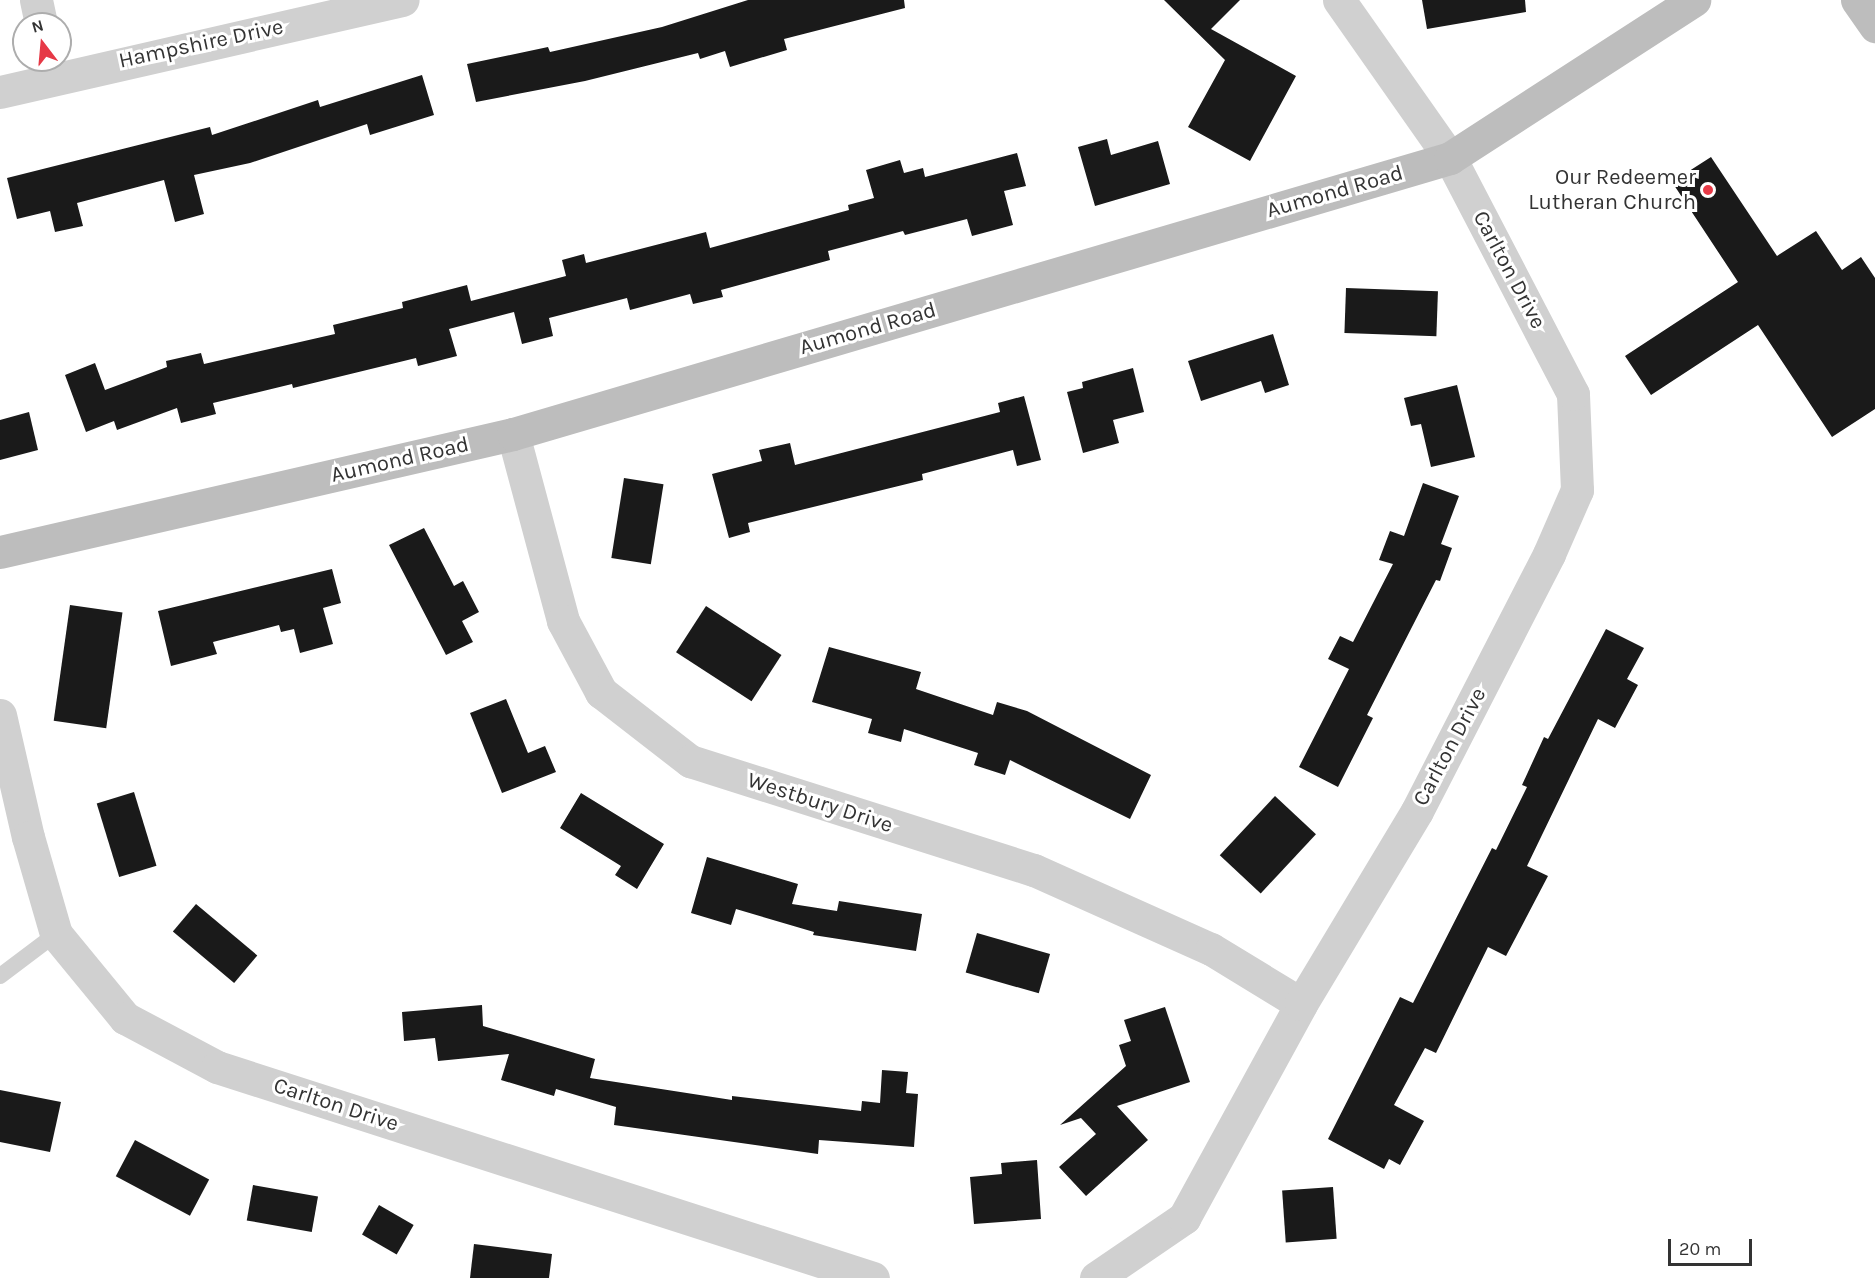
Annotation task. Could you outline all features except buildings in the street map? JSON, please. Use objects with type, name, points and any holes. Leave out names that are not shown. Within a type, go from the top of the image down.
[{"type":"street","name":"Hampshire Drive","points":[[72,65],[403,0]]},
{"type":"street","points":[[1339,0],[1450,158]]},
{"type":"street","name":"Aumond Road","points":[[0,552],[513,434],[1450,158],[1694,0]]},
{"type":"street","points":[[1857,0],[1875,26]]},
{"type":"street","name":"Hampshire Drive","points":[[0,92],[43,72]]},
{"type":"street","name":"Carlton Drive","points":[[1096,1278],[1185,1218],[1301,1004],[1417,811],[1549,554],[1577,490],[1574,394],[1450,158]]},
{"type":"street","name":"Westbury Drive","points":[[513,434],[534,522],[568,631],[601,692],[690,761],[1034,870],[1211,949],[1301,1004]]},
{"type":"street","name":"Carlton Drive","points":[[0,715],[28,837],[56,934],[125,1018],[217,1067],[873,1278]]},
{"type":"lane","points":[[0,976],[56,934]]},
{"type":"place","name":"Our Redeemer Lutheran Church","points":[[1708,190]]}]
